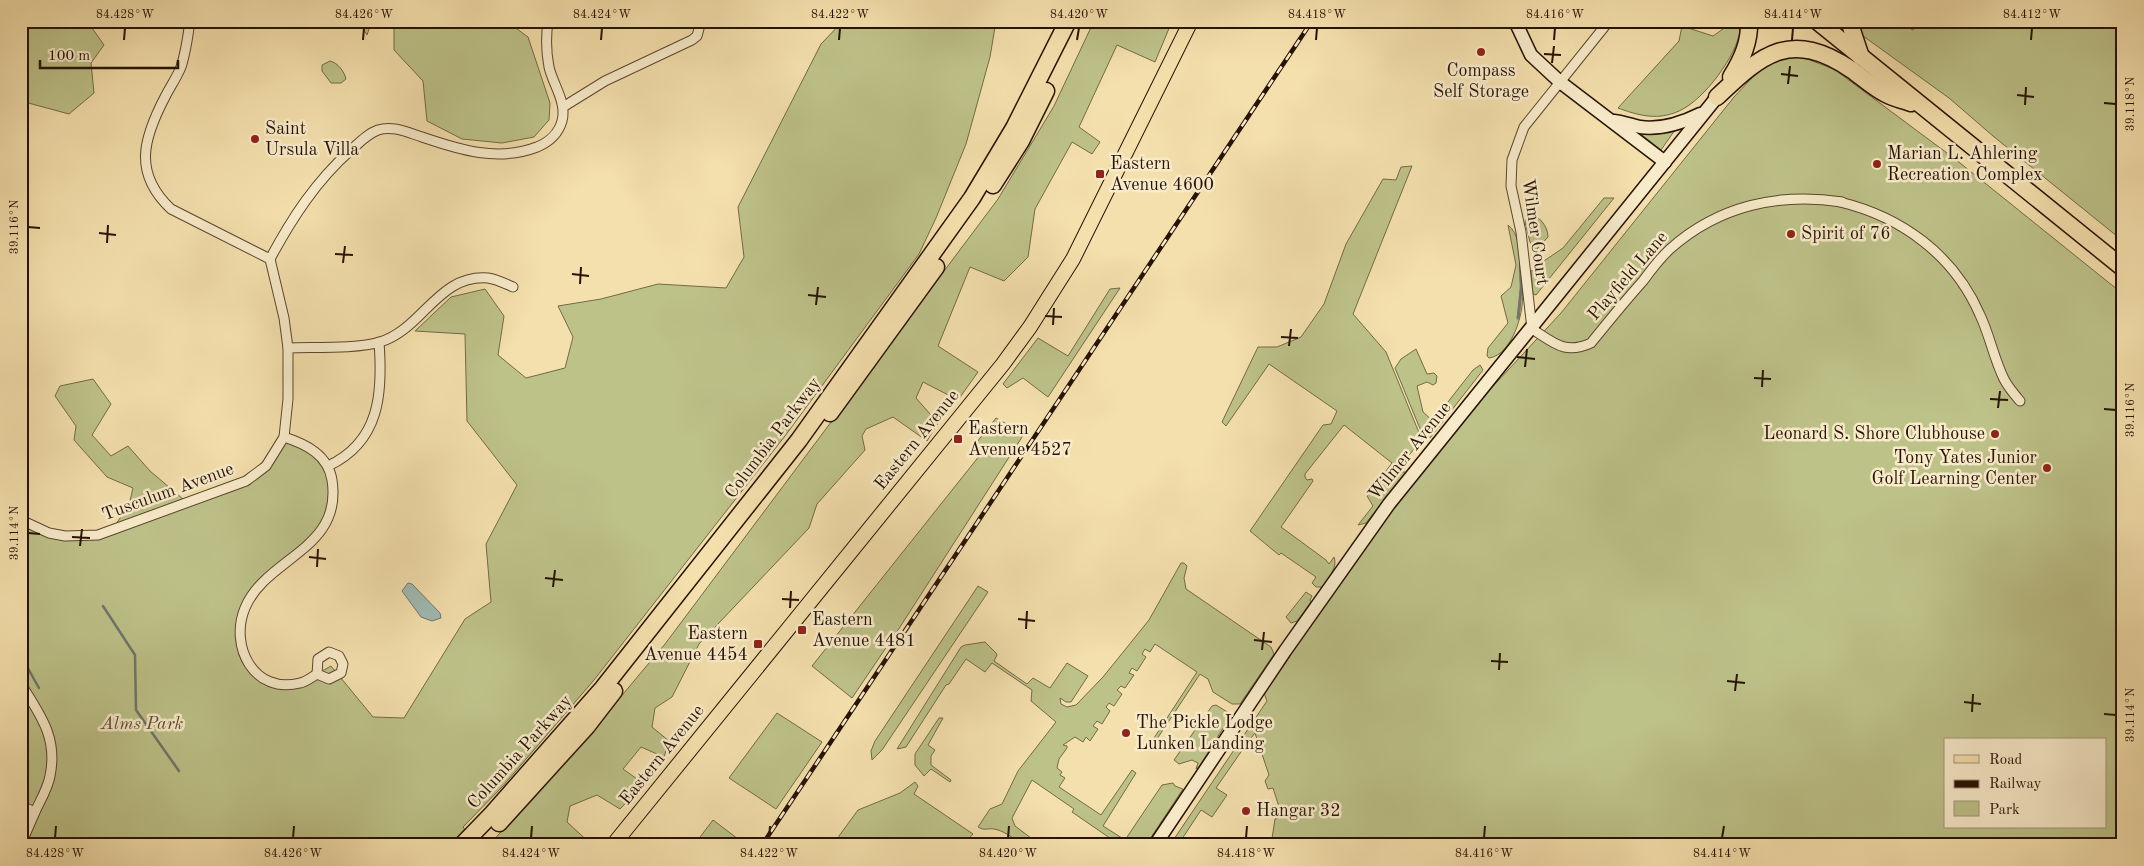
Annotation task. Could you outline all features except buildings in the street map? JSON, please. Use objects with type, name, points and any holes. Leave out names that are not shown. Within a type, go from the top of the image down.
[{"type":"highway","name":"Columbia Parkway","points":[[462,845],[492,814],[603,688],[799,440],[995,163],[1068,21]]},
{"type":"highway","name":"Columbia Parkway","points":[[478,845],[587,726],[850,387],[1006,167],[1080,21]]},
{"type":"highway","points":[[1717,98],[1740,62],[1750,32],[1749,21]]},
{"type":"highway","points":[[1817,21],[2123,268]]},
{"type":"highway","points":[[1849,21],[1861,58]]},
{"type":"highway","points":[[1717,98],[1749,67],[1770,54],[1794,48],[1818,52],[1850,68],[1886,95],[1922,106]]},
{"type":"main road","name":"Eastern Avenue","points":[[613,845],[1003,364],[1030,327],[1073,259],[1191,21]]},
{"type":"street","points":[[190,21],[180,68],[162,103],[146,142],[144,154],[148,179],[162,200],[171,209],[270,259],[299,207],[318,183],[366,136],[381,129],[401,130],[478,154],[512,154],[548,142],[562,122],[563,107],[549,68],[547,47],[548,21]]},
{"type":"street","points":[[563,107],[605,81],[692,40],[696,36],[702,21]]},
{"type":"street","points":[[1515,21],[1531,55],[1560,82],[1665,162]]},
{"type":"street","name":"Wilmer Court","points":[[1532,328],[1526,266],[1510,177],[1512,160],[1521,133],[1609,21]]},
{"type":"street","name":"Wilmer Avenue","points":[[1155,845],[1285,651],[1389,504],[1717,98]]},
{"type":"street","points":[[1611,121],[1640,127],[1656,127],[1684,122],[1705,112]]},
{"type":"street","name":"Playfield Lane","points":[[1532,328],[1561,347],[1578,349],[1591,343],[1668,250],[1703,224],[1743,207],[1761,202],[1805,198],[1840,202],[1868,210],[1894,221],[1925,242],[1945,261],[1981,315],[2004,381],[2020,401]]},
{"type":"street","name":"Tusculum Avenue","points":[[21,520],[49,533],[65,536],[98,535],[246,481],[266,466],[284,437],[288,399],[288,348],[284,318],[270,259]]},
{"type":"street","points":[[288,348],[328,347],[380,342],[400,333],[438,296],[456,284],[490,278],[513,287]]},
{"type":"street","points":[[328,466],[340,460],[357,446],[373,422],[378,396],[381,361],[380,342]]},
{"type":"street","points":[[284,437],[306,446],[323,458],[328,466],[334,494],[331,509],[325,524],[306,548],[264,580],[252,593],[244,609],[239,629],[240,642],[245,659],[258,674],[270,681],[282,684],[301,683],[317,674]]},
{"type":"street","points":[[21,684],[42,717],[51,741],[50,777],[21,844]]},
{"type":"street","points":[[21,806],[35,812]]},
{"type":"green space","points":[[21,21],[87,21],[104,45],[91,63],[94,93],[69,114],[21,101]]},
{"type":"green space","points":[[358,21],[486,21],[513,26],[528,37],[550,103],[549,120],[534,137],[502,143],[462,139],[427,121],[423,81],[394,50],[394,28],[371,23],[367,35]]},
{"type":"green space","name":"Alms Park","points":[[843,21],[996,21],[990,57],[966,144],[936,218],[919,254],[785,436],[594,680],[503,786],[463,827],[470,837],[462,845],[21,845],[21,520],[49,533],[83,537],[256,474],[284,437],[314,451],[332,478],[325,524],[264,579],[244,609],[245,659],[270,681],[301,683],[331,666],[373,717],[404,718],[465,619],[491,602],[486,544],[517,485],[467,421],[465,334],[415,331],[451,297],[485,289],[504,316],[498,355],[526,378],[565,368],[573,337],[558,306],[601,299],[658,284],[726,288],[744,257],[738,207],[821,44]]},
{"type":"green space","points":[[1094,21],[1161,21],[1170,26],[1155,62],[1117,45],[1079,127],[1100,142],[1092,154],[1072,142],[1035,209],[1028,257],[1004,281],[970,267],[938,346],[978,372],[958,400],[923,382],[916,398],[938,423],[927,441],[893,417],[866,429],[862,436],[865,450],[817,504],[809,528],[699,644],[672,697],[655,708],[652,727],[669,741],[664,757],[641,747],[623,769],[644,784],[620,809],[597,795],[570,806],[567,822],[592,845],[489,845],[572,755],[665,644],[998,199],[1054,106]]},
{"type":"green space","points":[[1728,21],[1739,21],[1740,33],[1730,58],[1714,81],[1694,101],[1674,113],[1660,116],[1639,115],[1618,108],[1679,41],[1682,26],[1713,36],[1723,29]]},
{"type":"green space","points":[[1849,21],[1906,21],[1912,30],[1928,21],[2123,21],[2123,241],[1949,98],[1852,28]]},
{"type":"green space","points":[[1799,56],[1834,69],[1955,159],[2123,294],[2123,845],[1271,845],[1275,819],[1282,816],[1273,788],[1268,789],[1265,781],[1269,775],[1255,733],[1248,742],[1242,738],[1267,701],[1264,693],[1379,525],[1483,397],[1561,313],[1734,97],[1762,69],[1777,61]]},
{"type":"green space","points":[[330,61],[338,65],[344,73],[346,79],[341,83],[331,83],[322,71],[322,65]]},
{"type":"green space","points":[[1677,127],[1661,150],[1637,131]]},
{"type":"green space","points":[[1412,166],[1353,314],[1386,352],[1422,440],[1397,469],[1407,472],[1366,523],[1358,525],[1373,506],[1367,496],[1392,463],[1344,425],[1305,474],[1307,480],[1312,479],[1313,481],[1281,527],[1329,564],[1334,557],[1335,565],[1332,573],[1322,587],[1316,587],[1312,583],[1316,577],[1281,553],[1279,555],[1250,531],[1323,425],[1331,424],[1337,411],[1269,364],[1226,426],[1222,422],[1258,347],[1277,347],[1301,337],[1324,304],[1346,244],[1383,179],[1396,180],[1401,167]]},
{"type":"green space","points":[[1604,198],[1614,198],[1536,295],[1533,294],[1531,271],[1536,270],[1538,265],[1563,248]]},
{"type":"green space","points":[[1529,213],[1536,216],[1542,222],[1548,233],[1548,237],[1536,250],[1530,242],[1525,222]]},
{"type":"green space","points":[[1508,225],[1514,232],[1520,256],[1521,284],[1517,319],[1519,319],[1522,288],[1522,307],[1520,318],[1511,340],[1505,349],[1489,358],[1487,356],[1488,348],[1508,323],[1501,296],[1511,287],[1516,265]]},
{"type":"green space","points":[[1120,288],[1048,397],[1023,378],[1007,388],[1003,384],[1038,338],[1068,356],[1110,289]]},
{"type":"green space","points":[[1416,349],[1427,374],[1434,373],[1437,376],[1436,383],[1433,385],[1427,382],[1417,386],[1423,412],[1433,421],[1473,370],[1480,365],[1483,370],[1430,438],[1421,431],[1395,368],[1401,359]]},
{"type":"green space","points":[[93,379],[111,404],[92,435],[111,456],[128,446],[150,471],[183,499],[116,524],[129,505],[133,488],[107,477],[74,440],[76,426],[55,396],[60,386]]},
{"type":"green space","points":[[996,418],[1024,434],[852,698],[812,666],[980,455],[973,447]]},
{"type":"green space","points":[[1181,563],[1187,566],[1184,578],[1186,589],[1271,647],[1274,654],[1240,704],[1232,704],[1213,692],[1208,679],[1200,674],[1157,739],[1154,738],[1197,672],[1155,644],[1150,652],[1145,649],[1142,654],[1146,657],[1137,671],[1132,668],[1129,673],[1134,675],[1125,688],[1121,686],[1117,690],[1122,694],[1114,706],[1109,703],[1106,707],[1110,711],[1102,724],[1097,721],[1093,726],[1098,729],[1090,741],[1086,737],[1083,742],[1075,737],[1063,745],[1067,746],[1067,748],[1059,759],[1057,768],[1062,772],[1060,775],[1065,778],[1059,787],[1101,815],[1132,770],[1136,773],[1103,826],[1125,840],[1162,785],[1173,783],[1175,786],[1183,789],[1146,845],[1120,845],[1072,812],[1074,809],[1032,780],[1012,818],[1015,826],[1035,841],[1033,845],[1022,843],[999,830],[978,827],[990,809],[1002,804],[1018,771],[1056,722],[1031,701],[1032,690],[992,663],[985,672],[966,659],[949,684],[946,685],[906,747],[897,749],[961,647],[965,645],[985,642],[997,655],[994,661],[1027,684],[1033,678],[1050,688],[1067,663],[1088,676],[1071,702],[1066,702],[1060,698],[1061,704],[1067,707],[1076,705],[1103,677],[1149,620]]},
{"type":"green space","points":[[978,586],[988,592],[882,750],[872,760],[871,751],[875,741]]},
{"type":"green space","points":[[1306,592],[1312,596],[1311,602],[1297,621],[1291,623],[1286,617]]},
{"type":"green space","points":[[1216,705],[1229,713],[1230,717],[1199,767],[1196,769],[1198,763],[1192,760],[1179,764],[1174,760],[1212,706]]},
{"type":"green space","points":[[777,713],[822,742],[776,809],[729,778]]},
{"type":"green space","points":[[939,718],[943,718],[928,745],[935,750],[931,756],[931,765],[951,780],[950,782],[931,769],[924,776],[915,765],[915,754]]},
{"type":"green space","points":[[1238,744],[1243,749],[1216,788],[1227,795],[1212,817],[1201,810],[1178,845],[1170,845]]},
{"type":"green space","points":[[915,782],[918,786],[914,794],[973,834],[963,845],[847,845],[843,840],[838,844],[839,836],[858,810],[900,793]]},
{"type":"green space","points":[[713,820],[746,845],[694,845]]},
{"type":"water","points":[[408,583],[412,584],[440,613],[441,618],[432,621],[421,617],[402,591]]},
{"type":"waterway","points":[[1518,317],[1521,288],[1520,265]]},
{"type":"waterway","points":[[103,606],[135,655],[136,710],[179,771]]},
{"type":"waterway","points":[[21,656],[39,688]]},
{"type":"railway","points":[[762,845],[1312,21]]},
{"type":"place","name":"Compass Self Storage","points":[[1481,52]]},
{"type":"place","name":"Saint Ursula Villa","points":[[255,139]]},
{"type":"place","name":"Marian L. Ahlering Recreation Complex","points":[[1877,164]]},
{"type":"place","name":"Eastern Avenue 4600","points":[[1100,174]]},
{"type":"place","name":"Spirit of 76","points":[[1791,234]]},
{"type":"place","name":"Leonard S. Shore Clubhouse","points":[[1995,434]]},
{"type":"place","name":"Eastern Avenue 4527","points":[[958,439]]},
{"type":"place","name":"Tony Yates Junior Golf Learning Center","points":[[2047,468]]},
{"type":"place","name":"Eastern Avenue 4481","points":[[802,630]]},
{"type":"place","name":"Eastern Avenue 4454","points":[[758,644]]},
{"type":"place","name":"The Pickle Lodge Lunken Landing","points":[[1126,733]]},
{"type":"place","name":"Hangar 32","points":[[1246,811]]}]
